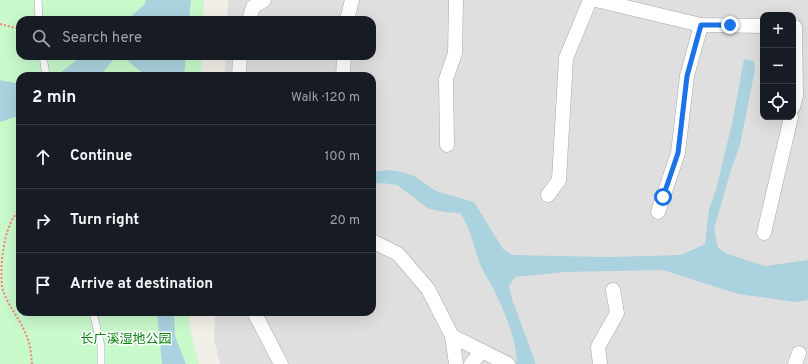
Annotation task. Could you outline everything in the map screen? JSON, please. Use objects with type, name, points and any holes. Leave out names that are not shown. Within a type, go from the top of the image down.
[{"type":"street","points":[[250,16],[253,8],[264,0]]},
{"type":"street","points":[[348,16],[352,0]]},
{"type":"street","points":[[447,145],[446,79],[455,53],[456,0]]},
{"type":"street","points":[[548,196],[559,180],[566,58],[590,0]]},
{"type":"street","points":[[596,0],[701,25],[760,26]]},
{"type":"street","points":[[658,212],[678,153],[687,76],[701,25]]},
{"type":"street","points":[[796,96],[799,27]]},
{"type":"street","points":[[239,72],[240,60]]},
{"type":"street","points":[[343,72],[344,60]]},
{"type":"street","points":[[764,234],[790,120]]},
{"type":"street","points":[[376,243],[398,254],[428,289],[452,336],[456,364]]},
{"type":"street","points":[[600,364],[598,347],[617,313],[612,290]]},
{"type":"street","points":[[256,316],[281,364]]},
{"type":"street","points":[[452,336],[508,364]]},
{"type":"street","points":[[471,364],[482,351]]},
{"type":"lane","points":[[38,0],[39,16]]},
{"type":"lane","points":[[43,60],[45,72]]},
{"type":"lane","points":[[94,316],[101,346],[101,364]]},
{"type":"path","points":[[0,24],[16,28]]},
{"type":"path","points":[[16,215],[7,230],[0,255],[2,287],[13,313],[28,339],[32,364]]},
{"type":"shaded area","points":[[228,0],[808,0],[808,364],[220,364],[214,339],[215,316],[376,316],[376,72],[225,72],[225,60],[376,60],[376,16],[227,16]]},
{"type":"green space","name":"长广溪湿地公园","points":[[0,0],[204,0],[203,16],[16,16],[16,60],[202,60],[201,72],[16,72],[16,316],[190,316],[189,326],[199,364],[0,364]]},
{"type":"water","points":[[146,0],[191,0],[189,16],[132,16],[144,5]]},
{"type":"water","points":[[744,59],[754,61],[755,69],[740,145],[731,170],[714,229],[718,248],[728,254],[765,266],[808,260],[808,300],[796,302],[738,294],[663,270],[565,272],[515,277],[509,286],[512,299],[536,364],[516,364],[515,346],[509,325],[497,296],[481,267],[469,231],[460,213],[429,209],[397,185],[376,184],[376,172],[388,170],[402,172],[414,176],[436,191],[474,202],[503,249],[512,255],[608,257],[681,255],[705,244],[709,209],[716,190],[733,119]]},
{"type":"water","points":[[77,60],[113,60],[103,72],[61,72]]},
{"type":"water","points":[[127,60],[186,60],[184,72],[141,72]]},
{"type":"water","points":[[0,80],[16,83],[16,116],[0,122]]},
{"type":"water","points":[[157,316],[174,316],[175,336],[186,364],[162,364]]},
{"type":"route","points":[[663,197],[678,153],[687,76],[701,25],[730,25]]}]
